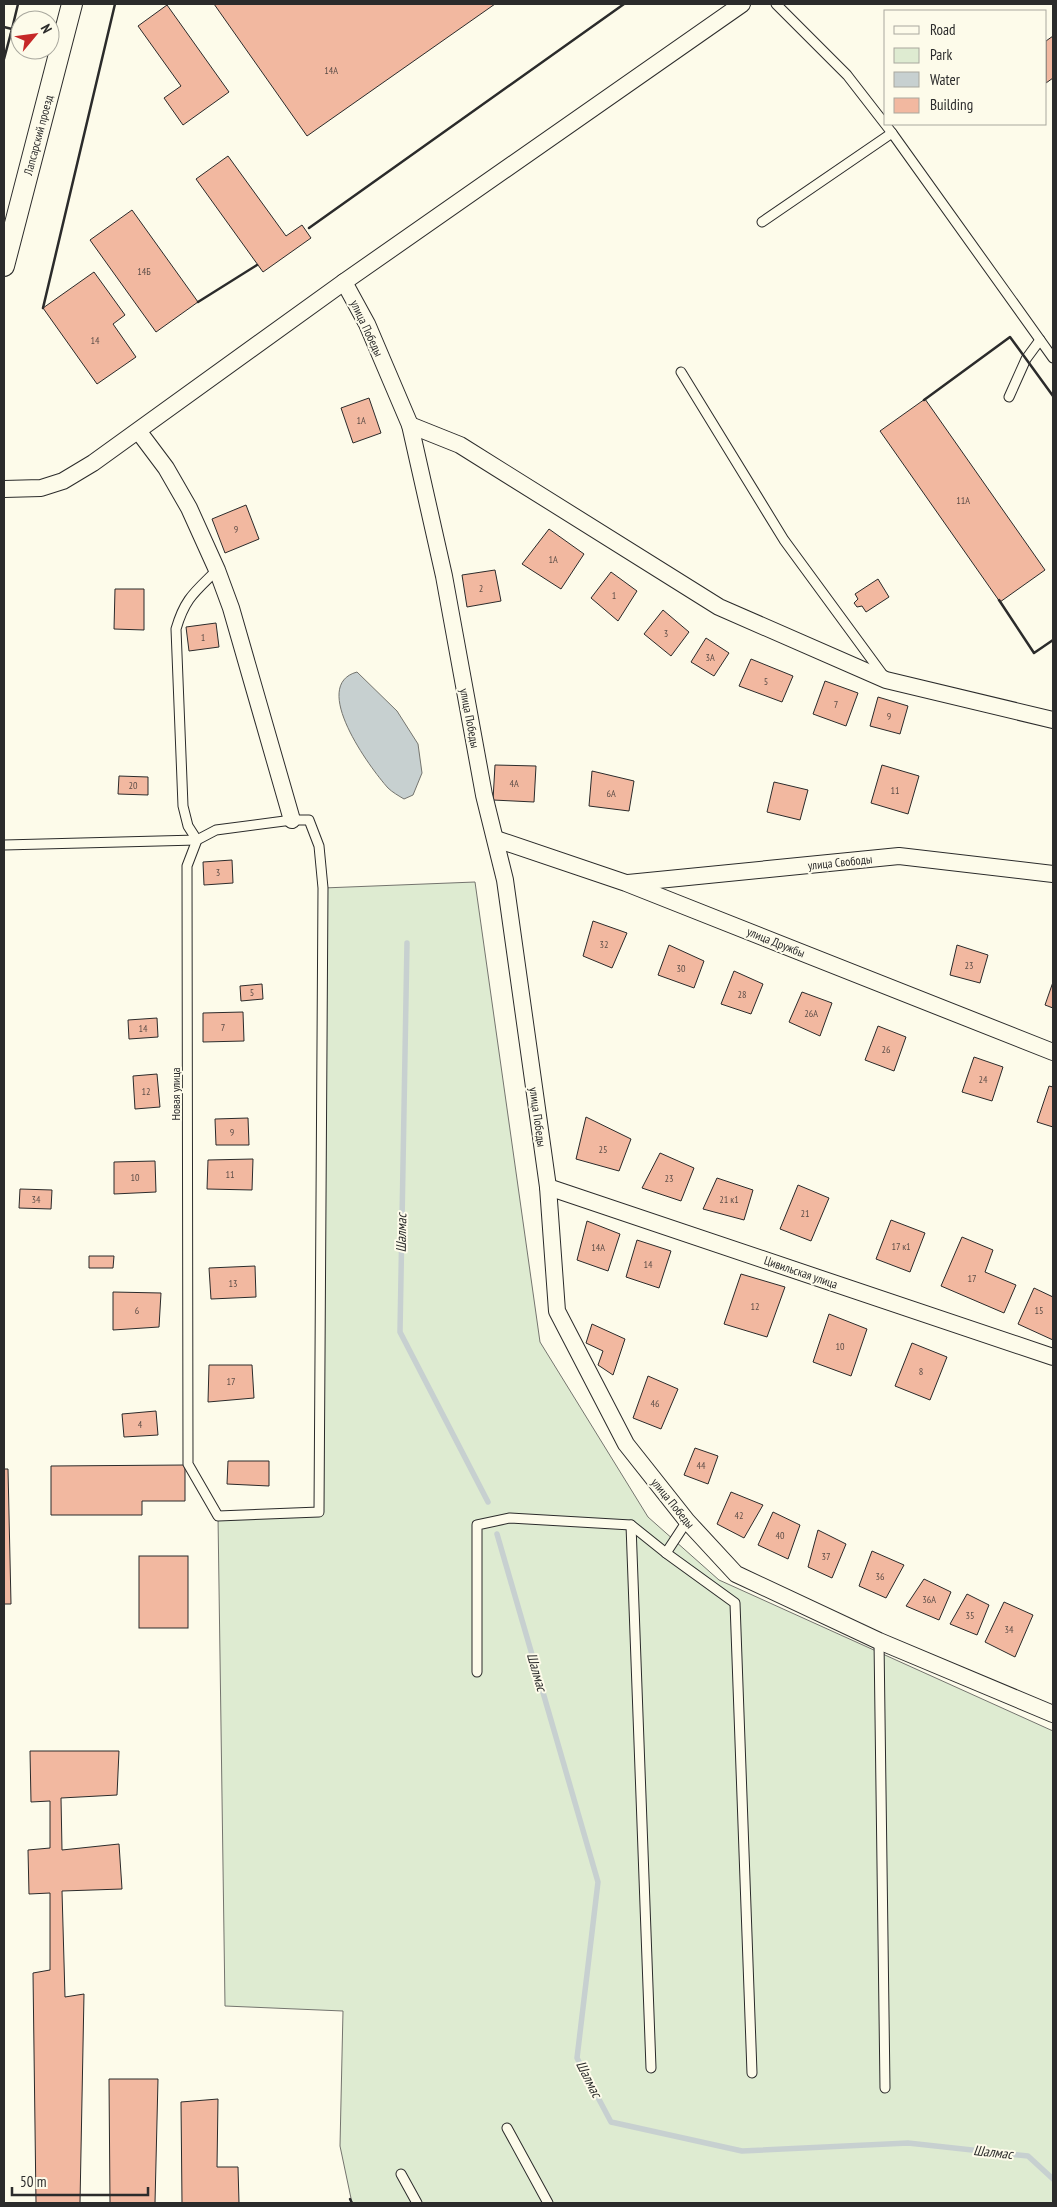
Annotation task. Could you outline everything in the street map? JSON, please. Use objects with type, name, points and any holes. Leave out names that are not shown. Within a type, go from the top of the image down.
[{"type":"street","name":"Лапсарский проезд","points":[[60,34],[72,4]]},
{"type":"street","points":[[4,489],[41,488],[63,480],[93,463],[139,432],[344,282],[742,4]]},
{"type":"street","name":"Лапсарский проезд","points":[[4,266],[52,60]]},
{"type":"street","name":"улица Победы","points":[[344,282],[367,324],[410,426],[444,576],[484,794],[505,880],[548,1188],[557,1311],[626,1444],[687,1521],[736,1574],[879,1641],[1053,1714]]},
{"type":"street","points":[[410,426],[460,445],[719,607],[886,680],[1053,720]]},
{"type":"street","points":[[139,432],[166,468],[189,508],[217,570],[231,608],[292,820]]},
{"type":"street","name":"улица Дружбы","points":[[496,839],[626,883],[1053,1052]]},
{"type":"street","name":"улица Свободы","points":[[626,883],[899,856],[1053,874]]},
{"type":"street","name":"Цивильская улица","points":[[548,1188],[1053,1357]]},
{"type":"lane","points":[[776,4],[847,75],[884,122]]},
{"type":"lane","points":[[886,125],[1053,358]]},
{"type":"lane","points":[[762,222],[892,132]]},
{"type":"lane","points":[[1009,397],[1026,359],[1040,340]]},
{"type":"lane","points":[[681,372],[784,540],[886,680]]},
{"type":"lane","points":[[197,840],[188,826],[183,806],[176,629],[182,608],[190,597],[217,570]]},
{"type":"lane","points":[[4,845],[197,840],[216,830],[292,820]]},
{"type":"lane","name":"Новая улица","points":[[197,840],[187,866],[188,1464],[218,1516],[319,1512],[323,888],[319,846],[309,820],[292,820]]},
{"type":"lane","points":[[477,1672],[477,1525],[510,1518],[631,1525],[735,1603],[752,2073]]},
{"type":"lane","points":[[666,1553],[687,1521]]},
{"type":"lane","points":[[631,1525],[651,2068]]},
{"type":"lane","points":[[879,1641],[886,2088]]},
{"type":"lane","points":[[507,2128],[548,2203]]},
{"type":"lane","points":[[401,2174],[417,2203]]},
{"type":"green space","points":[[475,882],[540,1342],[648,1517],[719,1580],[1053,1731],[1053,2203],[352,2203],[340,2146],[343,2011],[225,2006],[218,1516],[318,1512],[323,888]]},
{"type":"water","points":[[357,672],[397,711],[418,744],[422,773],[413,795],[404,799],[388,788],[369,763],[348,727],[341,709],[339,693],[344,680]]},
{"type":"building","points":[[214,4],[495,4],[307,136]]},
{"type":"building","points":[[167,5],[229,92],[183,125],[164,98],[181,86],[138,26]]},
{"type":"building","points":[[1053,36],[1053,78],[1047,82],[1047,40]]},
{"type":"building","points":[[228,156],[286,236],[302,225],[311,238],[263,272],[196,179]]},
{"type":"building","points":[[132,210],[198,302],[156,332],[90,240]]},
{"type":"building","points":[[94,272],[125,315],[113,324],[136,357],[97,384],[43,308]]},
{"type":"building","points":[[369,398],[381,433],[353,443],[341,408]]},
{"type":"building","points":[[925,399],[1045,570],[1000,602],[880,431]]},
{"type":"building","points":[[246,505],[259,539],[225,553],[212,519]]},
{"type":"building","points":[[549,529],[584,554],[561,589],[522,564]]},
{"type":"building","points":[[495,570],[501,601],[467,607],[462,575]]},
{"type":"building","points":[[611,572],[637,591],[618,621],[591,598]]},
{"type":"building","points":[[878,579],[889,597],[866,612],[862,606],[857,607],[854,603],[858,599],[855,594]]},
{"type":"building","points":[[115,589],[144,589],[144,630],[114,629]]},
{"type":"building","points":[[663,610],[689,632],[671,656],[644,634]]},
{"type":"building","points":[[216,623],[219,647],[189,651],[186,627]]},
{"type":"building","points":[[706,638],[729,653],[714,676],[691,662]]},
{"type":"building","points":[[751,659],[793,676],[782,702],[739,686]]},
{"type":"building","points":[[825,681],[858,693],[846,726],[813,714]]},
{"type":"building","points":[[878,697],[908,706],[900,734],[870,726]]},
{"type":"building","points":[[495,765],[536,766],[534,802],[493,800]]},
{"type":"building","points":[[882,765],[919,776],[908,814],[871,803]]},
{"type":"building","points":[[592,771],[634,781],[629,811],[589,806]]},
{"type":"building","points":[[119,776],[148,777],[148,795],[118,794]]},
{"type":"building","points":[[774,782],[808,790],[800,820],[767,812]]},
{"type":"building","points":[[232,860],[233,883],[204,885],[203,862]]},
{"type":"building","points":[[593,921],[627,933],[612,968],[583,956]]},
{"type":"building","points":[[669,945],[704,961],[694,988],[658,975]]},
{"type":"building","points":[[957,945],[988,955],[980,983],[950,975]]},
{"type":"building","points":[[734,971],[763,984],[751,1014],[721,1004]]},
{"type":"building","points":[[1053,982],[1053,1008],[1045,1005]]},
{"type":"building","points":[[262,984],[263,999],[241,1001],[240,986]]},
{"type":"building","points":[[802,992],[832,1003],[820,1036],[789,1022]]},
{"type":"building","points":[[243,1012],[244,1041],[203,1042],[203,1013]]},
{"type":"building","points":[[157,1018],[158,1037],[129,1039],[128,1020]]},
{"type":"building","points":[[878,1026],[906,1037],[894,1071],[865,1060]]},
{"type":"building","points":[[974,1057],[1003,1067],[992,1101],[962,1092]]},
{"type":"building","points":[[157,1074],[160,1107],[135,1109],[133,1076]]},
{"type":"building","points":[[1049,1086],[1053,1087],[1053,1127],[1037,1122]]},
{"type":"building","points":[[586,1117],[631,1139],[619,1171],[576,1159]]},
{"type":"building","points":[[248,1118],[249,1145],[216,1145],[215,1119]]},
{"type":"building","points":[[660,1153],[694,1168],[681,1201],[642,1188]]},
{"type":"building","points":[[253,1159],[252,1190],[207,1189],[208,1160]]},
{"type":"building","points":[[155,1161],[156,1192],[114,1194],[114,1162]]},
{"type":"building","points":[[717,1178],[753,1190],[744,1220],[703,1209]]},
{"type":"building","points":[[798,1185],[829,1198],[811,1241],[780,1229]]},
{"type":"building","points":[[20,1189],[52,1190],[51,1209],[19,1208]]},
{"type":"building","points":[[891,1220],[925,1233],[910,1272],[876,1259]]},
{"type":"building","points":[[587,1221],[620,1234],[608,1271],[577,1260]]},
{"type":"building","points":[[962,1237],[993,1250],[985,1272],[1016,1285],[1004,1313],[941,1286]]},
{"type":"building","points":[[637,1240],[671,1251],[659,1288],[626,1277]]},
{"type":"building","points":[[89,1256],[114,1256],[113,1268],[89,1268]]},
{"type":"building","points":[[255,1266],[256,1297],[211,1299],[209,1268]]},
{"type":"building","points":[[741,1274],[785,1287],[767,1337],[724,1324]]},
{"type":"building","points":[[1034,1288],[1053,1297],[1053,1340],[1018,1324]]},
{"type":"building","points":[[113,1292],[161,1293],[159,1327],[113,1330]]},
{"type":"building","points":[[829,1314],[867,1329],[851,1376],[813,1362]]},
{"type":"building","points":[[592,1324],[625,1339],[613,1375],[598,1365],[603,1351],[586,1343]]},
{"type":"building","points":[[912,1343],[947,1357],[930,1400],[895,1386]]},
{"type":"building","points":[[209,1365],[252,1365],[254,1398],[208,1402]]},
{"type":"building","points":[[648,1376],[678,1389],[661,1429],[633,1418]]},
{"type":"building","points":[[156,1411],[158,1435],[124,1437],[122,1414]]},
{"type":"building","points":[[695,1448],[718,1456],[708,1484],[684,1475]]},
{"type":"building","points":[[228,1461],[269,1461],[269,1486],[227,1484]]},
{"type":"building","points":[[185,1465],[185,1501],[142,1501],[142,1515],[51,1515],[51,1466]]},
{"type":"building","points":[[4,1469],[8,1469],[11,1604],[4,1604]]},
{"type":"building","points":[[731,1492],[763,1505],[744,1538],[717,1524]]},
{"type":"building","points":[[773,1512],[800,1525],[788,1559],[758,1545]]},
{"type":"building","points":[[818,1530],[846,1544],[832,1578],[808,1567]]},
{"type":"building","points":[[872,1551],[904,1565],[886,1598],[859,1586]]},
{"type":"building","points":[[139,1556],[188,1556],[188,1628],[139,1628]]},
{"type":"building","points":[[924,1579],[951,1592],[939,1620],[906,1606]]},
{"type":"building","points":[[967,1594],[989,1605],[977,1635],[950,1624]]},
{"type":"building","points":[[1004,1602],[1033,1615],[1015,1657],[985,1642]]},
{"type":"building","points":[[30,1751],[119,1751],[117,1795],[61,1798],[62,1850],[119,1844],[122,1889],[62,1891],[65,1997],[84,1994],[80,2203],[36,2203],[33,1973],[50,1970],[50,1893],[29,1894],[28,1850],[50,1848],[50,1801],[31,1802]]},
{"type":"building","points":[[109,2079],[158,2079],[155,2203],[110,2203]]},
{"type":"building","points":[[218,2099],[217,2167],[238,2167],[239,2203],[182,2203],[181,2102]]},
{"type":"waterway","name":"Шалмас","points":[[407,943],[400,1332],[488,1502]]},
{"type":"waterway","name":"Шалмас","points":[[497,1534],[598,1882],[577,2058],[611,2122],[742,2151],[908,2143],[1028,2156],[1053,2179]]},
{"type":"wall","points":[[17,10],[18,4]]},
{"type":"wall","points":[[43,308],[115,4]]},
{"type":"wall","points":[[309,228],[624,4]]},
{"type":"wall","points":[[4,27],[12,29],[4,59]]},
{"type":"wall","points":[[198,302],[257,265]]},
{"type":"wall","points":[[924,400],[1010,337],[1053,396]]},
{"type":"wall","points":[[999,600],[1034,653],[1053,640]]},
{"type":"wall","points":[[350,2199],[352,2203]]}]
